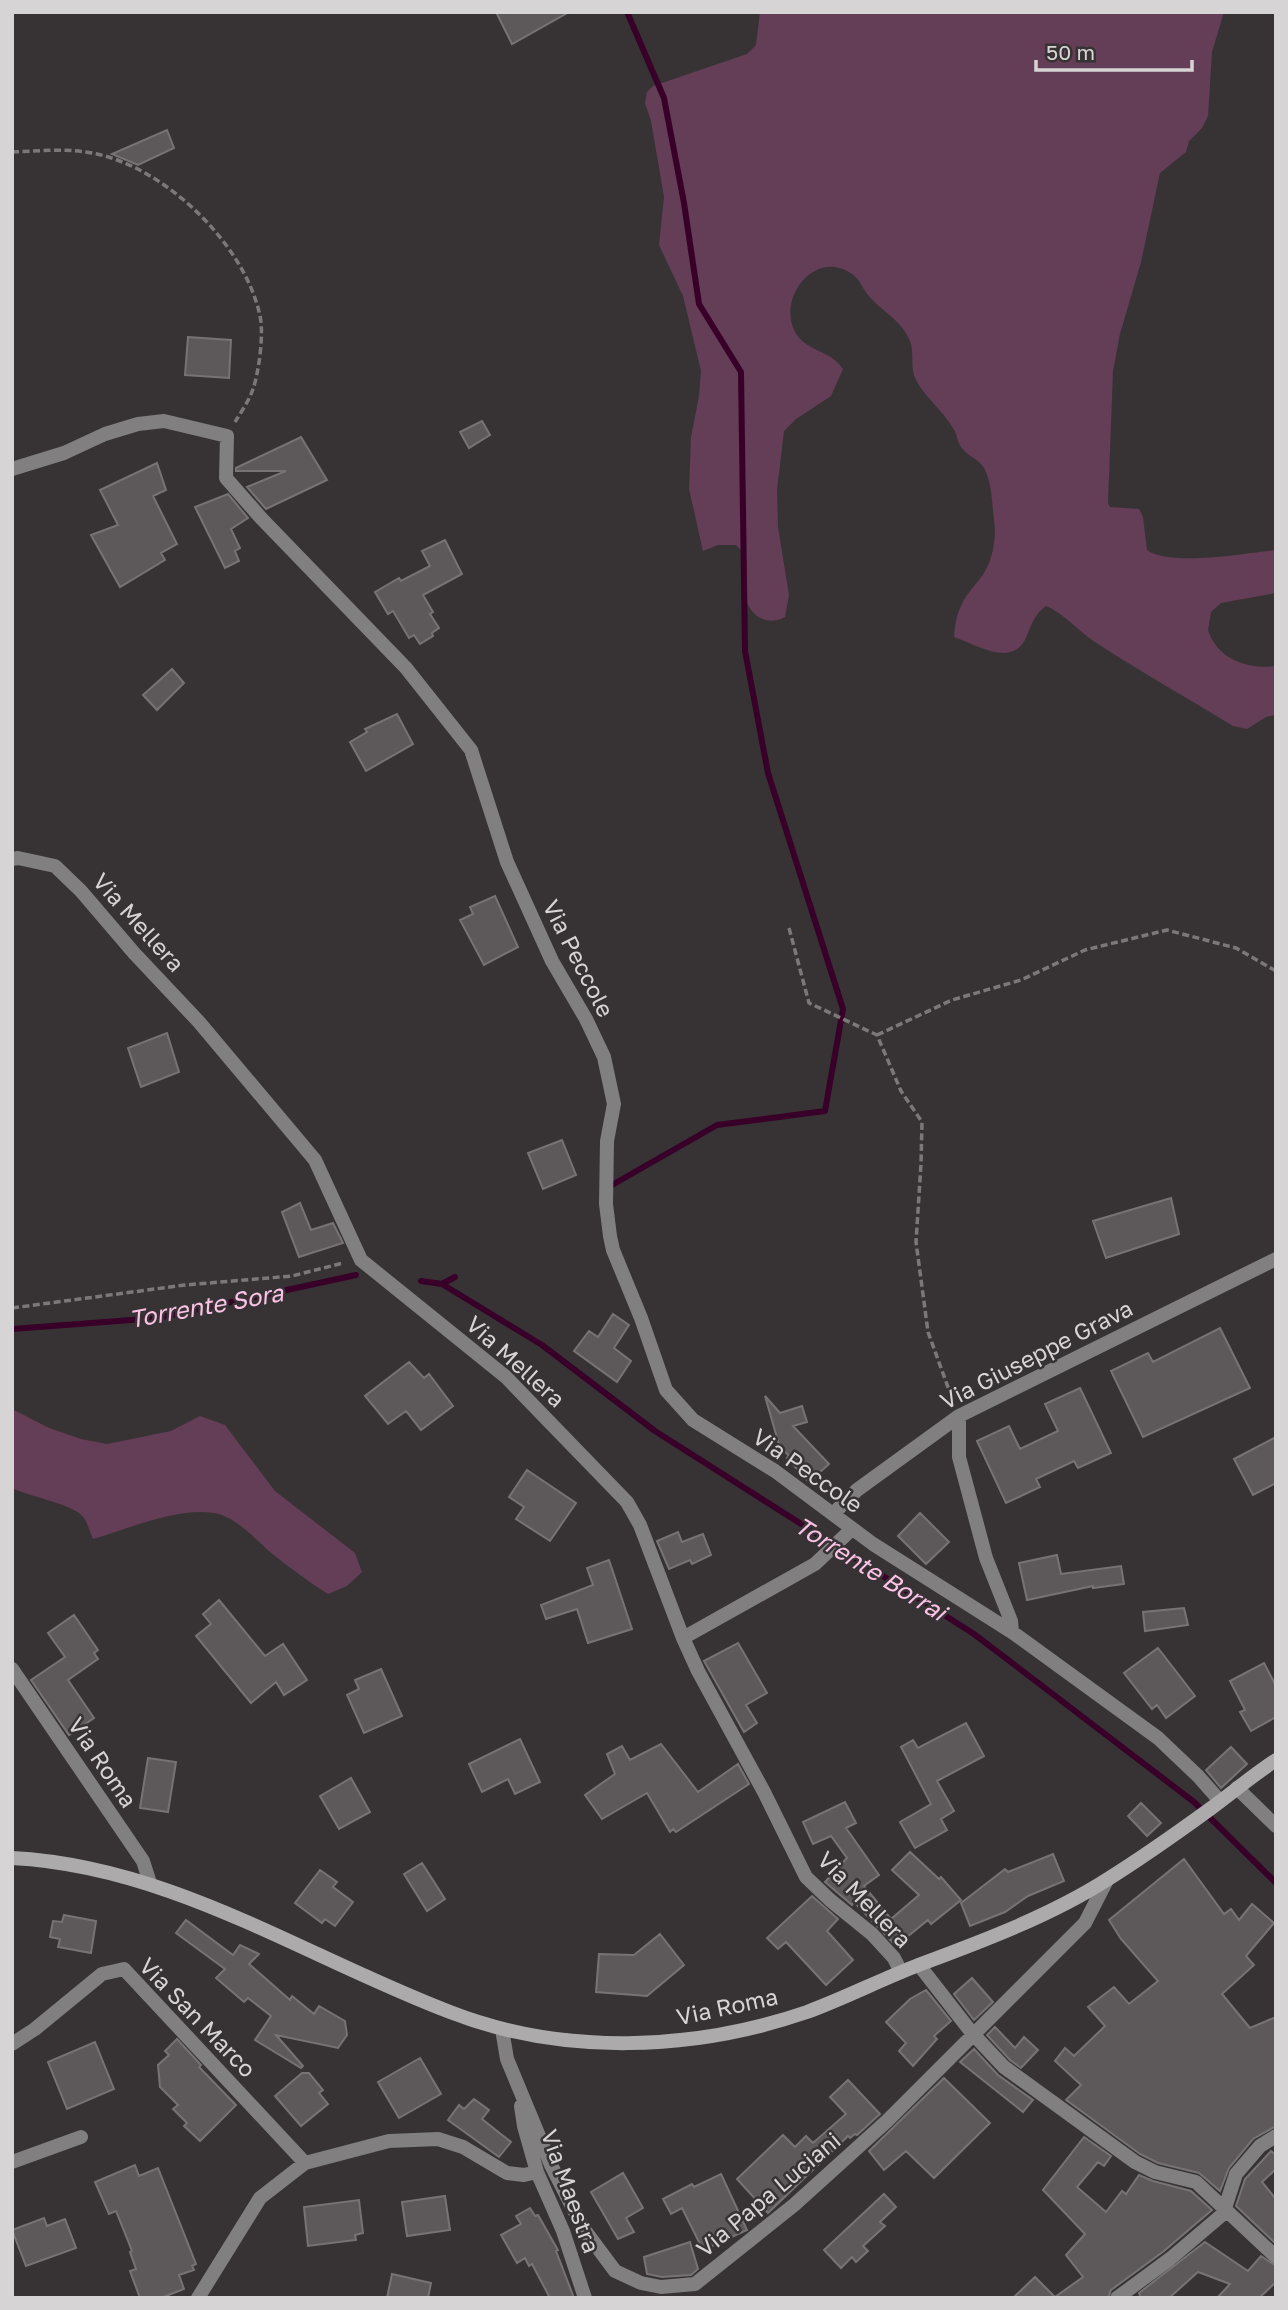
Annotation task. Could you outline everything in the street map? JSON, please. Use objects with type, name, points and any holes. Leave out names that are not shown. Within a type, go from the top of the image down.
[{"type":"main road","name":"Via Roma","points":[[12,1858],[67,1864],[150,1883],[197,1900],[397,1991],[453,2014],[502,2029],[551,2037],[627,2043],[679,2041],[723,2035],[809,2011],[1064,1904],[1107,1880],[1181,1830],[1276,1760]]},
{"type":"street","points":[[12,469],[64,453],[105,434],[138,424],[164,421],[227,436]]},
{"type":"street","name":"Via Peccole","points":[[227,436],[226,478],[406,668],[471,750],[507,862],[552,961],[586,1019],[604,1057],[614,1104],[607,1141],[606,1204],[610,1236],[666,1390],[693,1420],[775,1471],[873,1545],[1012,1632],[1158,1738],[1198,1776],[1217,1803]]},
{"type":"street","name":"Via Mellera","points":[[12,859],[55,866],[81,891],[134,953],[199,1022],[315,1160],[361,1260],[506,1377],[627,1502],[640,1525],[683,1639],[698,1671],[764,1791],[806,1877],[872,1934],[894,1958],[901,1972]]},
{"type":"street","name":"Via Giuseppe Grava","points":[[834,1514],[857,1490],[959,1416],[1276,1259]]},
{"type":"street","points":[[959,1416],[959,1457],[986,1558],[1011,1621],[1012,1632]]},
{"type":"street","points":[[683,1639],[815,1564],[852,1529]]},
{"type":"street","name":"Via Roma","points":[[12,1669],[143,1861],[150,1883]]},
{"type":"street","points":[[1237,1788],[1276,1826]]},
{"type":"street","name":"Via Papa Luciani","points":[[502,2029],[507,2059],[551,2165],[583,2228],[615,2271],[641,2283],[661,2287],[695,2284],[794,2205],[887,2121],[972,2033],[1085,1923],[1107,1880]]},
{"type":"street","name":"Via Mellera","points":[[919,1965],[972,2033],[1004,2067],[1135,2162],[1155,2172],[1196,2182],[1276,2257]]},
{"type":"street","name":"Via San Marco","points":[[12,2044],[36,2029],[102,1974],[124,1969],[305,2163]]},
{"type":"street","name":"Via Maestra","points":[[523,2098],[520,2111],[537,2172],[563,2231],[585,2298]]},
{"type":"street","points":[[1117,2298],[1170,2259],[1223,2214],[1236,2174],[1261,2146],[1276,2136]]},
{"type":"street","points":[[12,2162],[81,2137]]},
{"type":"street","points":[[198,2298],[260,2199],[305,2163],[389,2141],[438,2139],[463,2147],[507,2173],[524,2175],[537,2172]]},
{"type":"path","points":[[12,152],[55,149],[93,153],[133,167],[174,190],[220,234],[247,281],[261,316],[260,349],[253,389],[227,436]]},
{"type":"path","points":[[789,928],[809,1003],[877,1035],[901,1091],[922,1122],[916,1241],[928,1332],[959,1416]]},
{"type":"path","points":[[877,1035],[952,1000],[1021,980],[1085,950],[1167,930],[1236,948],[1276,971]]},
{"type":"path","points":[[12,1308],[197,1284],[292,1276],[361,1260]]},
{"type":"shaded area","points":[[760,12],[1224,12],[1212,52],[1208,116],[1202,128],[1189,141],[1186,152],[1160,173],[1141,262],[1120,334],[1113,371],[1108,503],[1110,507],[1139,509],[1143,517],[1147,550],[1158,555],[1173,558],[1209,558],[1276,550],[1276,593],[1221,603],[1211,612],[1208,630],[1218,648],[1235,660],[1255,666],[1276,666],[1276,715],[1266,717],[1247,729],[1233,726],[1115,655],[1046,606],[1035,618],[1022,644],[1015,650],[996,652],[954,637],[959,610],[984,574],[992,552],[995,527],[989,480],[982,465],[961,447],[949,422],[917,382],[913,372],[910,341],[902,327],[873,301],[855,276],[838,268],[825,267],[813,272],[795,292],[791,305],[791,319],[800,339],[832,358],[843,369],[831,396],[796,419],[784,431],[777,490],[778,527],[789,595],[785,617],[765,620],[750,609],[743,590],[742,551],[736,545],[718,545],[703,551],[689,489],[691,437],[701,371],[683,296],[659,245],[664,197],[651,121],[645,103],[647,92],[653,86],[747,54],[756,45]]},
{"type":"shaded area","points":[[12,1409],[49,1428],[107,1444],[171,1431],[200,1416],[225,1425],[275,1491],[355,1553],[362,1572],[347,1586],[328,1594],[275,1556],[231,1519],[214,1513],[169,1516],[93,1539],[79,1513],[12,1488]]},
{"type":"building","points":[[496,12],[569,12],[512,44]]},
{"type":"building","points":[[167,130],[174,148],[138,165],[112,154]]},
{"type":"building","points":[[188,337],[231,340],[229,378],[185,375]]},
{"type":"building","points":[[482,421],[490,435],[469,448],[460,432]]},
{"type":"building","points":[[301,437],[327,480],[266,509],[247,487],[286,471],[236,471],[236,468]]},
{"type":"building","points":[[157,463],[166,490],[153,496],[177,544],[161,553],[165,560],[120,587],[91,535],[118,525],[100,490]]},
{"type":"building","points":[[228,494],[248,518],[231,529],[240,548],[235,551],[239,561],[225,568],[195,507]]},
{"type":"building","points":[[445,540],[462,574],[423,595],[439,628],[432,633],[433,636],[420,644],[414,635],[409,638],[393,611],[388,614],[375,592],[399,578],[401,581],[430,566],[422,551]]},
{"type":"building","points":[[172,669],[184,683],[157,710],[143,695]]},
{"type":"building","points":[[397,714],[413,744],[366,771],[350,742],[367,732],[365,729]]},
{"type":"building","points":[[495,896],[518,947],[484,965],[460,920],[473,914],[470,907]]},
{"type":"building","points":[[167,1033],[179,1072],[141,1087],[128,1048]]},
{"type":"building","points":[[562,1140],[576,1175],[543,1189],[528,1153]]},
{"type":"building","points":[[1171,1198],[1179,1234],[1106,1258],[1093,1221]]},
{"type":"building","points":[[300,1203],[311,1230],[333,1223],[343,1243],[299,1257],[282,1212]]},
{"type":"building","points":[[613,1314],[629,1325],[614,1348],[631,1361],[617,1382],[574,1351],[589,1331],[598,1337]]},
{"type":"building","points":[[1220,1328],[1250,1388],[1143,1437],[1111,1371],[1148,1353],[1153,1362]]},
{"type":"building","points":[[409,1362],[424,1378],[429,1374],[453,1406],[421,1430],[406,1411],[388,1424],[365,1396]]},
{"type":"building","points":[[1080,1388],[1111,1453],[1078,1468],[1074,1461],[1036,1479],[1040,1487],[1006,1503],[977,1441],[1009,1426],[1020,1449],[1058,1431],[1045,1404]]},
{"type":"building","points":[[765,1396],[780,1413],[802,1406],[807,1422],[793,1426],[829,1464],[809,1482],[779,1445]]},
{"type":"building","points":[[1276,1437],[1276,1483],[1253,1495],[1234,1459]]},
{"type":"building","points":[[527,1470],[576,1503],[550,1541],[516,1519],[524,1507],[509,1497]]},
{"type":"building","points":[[920,1513],[949,1542],[926,1564],[898,1536]]},
{"type":"building","points":[[678,1532],[682,1542],[703,1534],[711,1555],[692,1564],[690,1560],[669,1569],[657,1541]]},
{"type":"building","points":[[1057,1555],[1061,1574],[1121,1566],[1124,1584],[1093,1586],[1027,1600],[1019,1563]]},
{"type":"building","points":[[609,1560],[632,1629],[588,1643],[577,1609],[546,1619],[541,1605],[593,1585],[587,1568]]},
{"type":"building","points":[[219,1600],[265,1656],[283,1644],[307,1680],[284,1695],[276,1682],[251,1703],[196,1636],[211,1624],[203,1614]]},
{"type":"building","points":[[1184,1608],[1188,1625],[1145,1631],[1143,1612]]},
{"type":"building","points":[[74,1615],[98,1650],[94,1653],[98,1659],[68,1680],[94,1718],[69,1735],[31,1680],[65,1657],[48,1633]]},
{"type":"building","points":[[738,1643],[767,1693],[746,1705],[757,1723],[744,1732],[704,1661]]},
{"type":"building","points":[[1158,1648],[1195,1696],[1166,1718],[1157,1705],[1152,1709],[1124,1673]]},
{"type":"building","points":[[1264,1663],[1276,1686],[1276,1717],[1251,1731],[1240,1712],[1245,1710],[1230,1681]]},
{"type":"building","points":[[381,1669],[402,1716],[364,1733],[347,1695],[359,1689],[355,1680]]},
{"type":"building","points":[[966,1723],[984,1756],[937,1781],[954,1811],[941,1819],[947,1830],[915,1848],[900,1822],[931,1804],[901,1747],[913,1740],[918,1748]]},
{"type":"building","points":[[520,1739],[540,1782],[515,1794],[508,1779],[482,1792],[469,1764]]},
{"type":"building","points":[[661,1744],[698,1792],[738,1764],[749,1784],[676,1832],[673,1829],[670,1832],[647,1793],[602,1819],[585,1795],[615,1774],[607,1754],[622,1746],[630,1760]]},
{"type":"building","points":[[1231,1747],[1247,1764],[1221,1788],[1206,1770]]},
{"type":"building","points":[[148,1758],[176,1762],[168,1812],[140,1808]]},
{"type":"building","points":[[351,1778],[370,1812],[339,1829],[320,1796]]},
{"type":"building","points":[[845,1802],[856,1823],[846,1828],[879,1875],[864,1886],[891,1919],[919,1895],[892,1870],[910,1852],[939,1879],[941,1877],[961,1900],[931,1924],[928,1920],[896,1946],[854,1902],[852,1905],[825,1882],[847,1858],[831,1836],[813,1844],[803,1822]]},
{"type":"building","points":[[1141,1803],[1161,1823],[1147,1836],[1128,1816]]},
{"type":"building","points":[[1053,1854],[1064,1881],[1028,1896],[1005,1912],[970,1926],[961,1903],[1005,1869],[1008,1872]]},
{"type":"building","points":[[1184,1859],[1224,1914],[1231,1909],[1239,1920],[1252,1904],[1274,1923],[1246,1956],[1254,1965],[1222,1994],[1250,2028],[1276,2017],[1276,2126],[1253,2139],[1229,2168],[1220,2191],[1199,2173],[1158,2163],[1140,2154],[1066,2100],[1081,2085],[1055,2061],[1065,2048],[1074,2056],[1105,2026],[1088,2007],[1114,1987],[1129,2004],[1158,1981],[1121,1939],[1109,1920]]},
{"type":"building","points":[[422,1863],[445,1899],[427,1911],[404,1874]]},
{"type":"building","points":[[320,1870],[337,1882],[333,1887],[353,1902],[335,1926],[325,1919],[322,1923],[295,1903]]},
{"type":"building","points":[[812,1896],[838,1919],[827,1931],[853,1960],[826,1985],[786,1942],[778,1949],[767,1938]]},
{"type":"building","points":[[64,1915],[96,1921],[91,1953],[58,1947],[60,1939],[50,1937],[53,1921],[62,1922]]},
{"type":"building","points":[[186,1920],[233,1955],[240,1945],[259,1954],[249,1964],[290,2000],[292,1996],[314,2014],[319,2006],[345,2021],[347,2035],[338,2048],[276,2035],[303,2066],[301,2068],[255,2040],[271,2016],[248,1998],[244,2002],[216,1978],[225,1969],[176,1933]]},
{"type":"building","points":[[660,1934],[684,1965],[647,1996],[596,1992],[599,1954],[634,1955]]},
{"type":"building","points":[[972,1978],[993,2002],[974,2020],[954,1994]]},
{"type":"building","points":[[926,1990],[951,2021],[934,2036],[937,2039],[913,2066],[899,2051],[906,2043],[886,2022],[910,1999]]},
{"type":"building","points":[[995,2027],[1015,2048],[1024,2037],[1038,2050],[1021,2068],[987,2035]]},
{"type":"building","points":[[177,2039],[201,2065],[199,2067],[236,2105],[200,2141],[184,2126],[187,2123],[173,2109],[178,2105],[160,2087],[158,2065],[169,2055],[165,2051]]},
{"type":"building","points":[[95,2042],[114,2089],[67,2109],[48,2062]]},
{"type":"building","points":[[974,2049],[998,2075],[1033,2100],[1023,2112],[960,2062]]},
{"type":"building","points":[[420,2058],[441,2094],[399,2118],[378,2082]]},
{"type":"building","points":[[302,2073],[309,2073],[323,2090],[319,2093],[328,2104],[301,2126],[275,2096]]},
{"type":"building","points":[[944,2078],[990,2123],[934,2178],[906,2151],[884,2170],[869,2151]]},
{"type":"building","points":[[848,2080],[880,2114],[857,2135],[850,2138],[848,2136],[768,2213],[737,2179],[783,2135],[795,2147],[806,2136],[813,2143],[846,2114],[830,2097]]},
{"type":"building","points":[[474,2099],[489,2110],[482,2119],[511,2142],[499,2157],[448,2120],[459,2105],[464,2109]]},
{"type":"building","points":[[1084,2137],[1111,2156],[1104,2166],[1098,2162],[1077,2187],[1106,2212],[1122,2191],[1126,2194],[1139,2175],[1191,2191],[1212,2210],[1164,2251],[1111,2290],[1108,2298],[1013,2298],[1035,2277],[1055,2297],[1083,2277],[1066,2255],[1085,2234],[1043,2190]]},
{"type":"building","points":[[1271,2151],[1276,2155],[1276,2169],[1262,2182],[1276,2199],[1276,2244],[1236,2206],[1245,2179]]},
{"type":"building","points":[[135,2165],[139,2176],[158,2168],[196,2264],[192,2266],[194,2270],[179,2275],[184,2289],[161,2298],[140,2298],[130,2271],[136,2269],[130,2252],[132,2251],[116,2211],[109,2214],[95,2182]]},
{"type":"building","points":[[623,2173],[643,2208],[626,2218],[634,2232],[618,2239],[591,2192]]},
{"type":"building","points":[[721,2174],[747,2230],[703,2250],[682,2208],[671,2214],[663,2199],[692,2184],[694,2187]]},
{"type":"building","points":[[884,2194],[896,2207],[880,2222],[885,2226],[863,2246],[868,2251],[856,2262],[852,2257],[841,2268],[824,2250]]},
{"type":"building","points":[[445,2196],[450,2230],[407,2236],[402,2202]]},
{"type":"building","points":[[359,2200],[363,2233],[355,2235],[356,2240],[308,2246],[304,2207]]},
{"type":"building","points":[[530,2208],[535,2216],[538,2215],[558,2250],[556,2251],[574,2298],[550,2298],[532,2264],[529,2266],[525,2258],[517,2263],[501,2235],[521,2224],[516,2216]]},
{"type":"building","points":[[44,2218],[47,2226],[65,2219],[76,2248],[26,2266],[12,2230]]},
{"type":"building","points":[[690,2242],[698,2269],[691,2275],[662,2277],[647,2274],[644,2257]]},
{"type":"building","points":[[1205,2242],[1248,2271],[1261,2256],[1276,2266],[1276,2282],[1259,2298],[1217,2298],[1230,2284],[1198,2272],[1169,2298],[1141,2298],[1139,2293]]},
{"type":"building","points":[[392,2274],[431,2283],[428,2298],[387,2298]]},
{"type":"waterway","points":[[612,1185],[717,1125],[825,1111],[843,1009],[768,773],[745,651],[741,372],[699,304],[684,203],[664,98],[627,12]]},
{"type":"waterway","name":"Torrente Sora","points":[[12,1329],[158,1318],[356,1275]]},
{"type":"waterway","name":"Torrente Borrai","points":[[421,1281],[442,1284],[455,1277]]},
{"type":"waterway","name":"Torrente Borrai","points":[[442,1284],[542,1345],[655,1431],[974,1634],[1194,1802],[1276,1883]]}]
